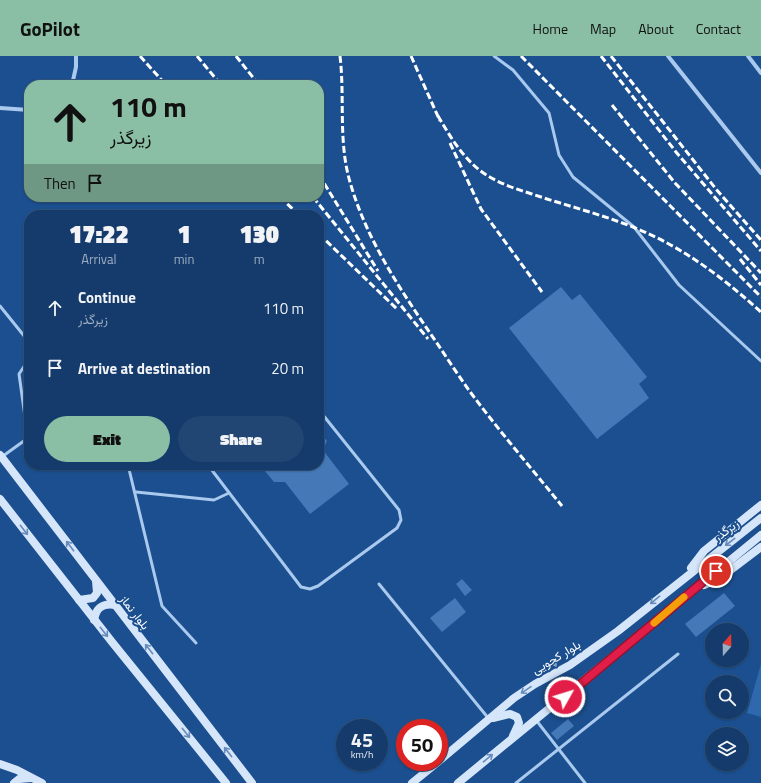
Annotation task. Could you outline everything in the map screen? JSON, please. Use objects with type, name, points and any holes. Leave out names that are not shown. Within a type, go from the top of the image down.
[{"type":"main road","name":"بلوار نماز","points":[[1,456],[252,783]]},
{"type":"main road","points":[[0,499],[94,620],[226,783]]},
{"type":"main road","points":[[686,576],[704,550],[761,505]]},
{"type":"main road","name":"زیرگذر","points":[[686,576],[761,518]]},
{"type":"main road","points":[[458,783],[761,535]]},
{"type":"main road","points":[[694,589],[720,578],[761,547]]},
{"type":"main road","name":"بلوار کچویی","points":[[448,753],[519,694],[570,664],[618,631],[686,576]]},
{"type":"main road","points":[[79,600],[94,598],[97,593],[96,581]]},
{"type":"main road","points":[[94,620],[95,612],[100,606],[107,604],[115,605]]},
{"type":"main road","points":[[489,719],[510,714],[517,717],[519,723],[510,740]]},
{"type":"main road","points":[[0,764],[17,770],[42,783]]},
{"type":"main road","name":"بلوار کچویی","points":[[412,783],[426,771]]},
{"type":"main road","points":[[14,783],[19,779],[34,778]]},
{"type":"street","points":[[73,80],[76,67],[76,56]]},
{"type":"street","points":[[668,56],[761,172]]},
{"type":"street","points":[[748,56],[761,73]]},
{"type":"street","points":[[0,108],[24,110]]},
{"type":"lane","points":[[494,56],[513,70],[549,113],[559,155],[573,177],[634,227],[679,285],[761,361]]},
{"type":"lane","points":[[0,306],[24,336]]},
{"type":"lane","points":[[24,366],[18,374],[24,408]]},
{"type":"lane","points":[[212,470],[301,587],[310,589],[318,586],[397,528],[401,520],[398,510],[324,416]]},
{"type":"lane","points":[[1,456],[24,440]]},
{"type":"lane","points":[[129,470],[136,492],[162,606],[196,643]]},
{"type":"lane","points":[[136,492],[214,500],[229,493]]},
{"type":"lane","points":[[379,584],[489,719]]},
{"type":"lane","points":[[516,783],[678,654]]},
{"type":"lane","points":[[536,720],[585,783]]},
{"type":"shaded area","points":[[761,664],[761,717],[749,714],[749,706]]},
{"type":"building","points":[[561,287],[572,300],[580,294],[647,377],[639,384],[649,398],[597,439],[509,328]]},
{"type":"building","points":[[324,437],[327,441],[324,448]]},
{"type":"building","points":[[324,451],[349,484],[310,514],[285,482],[274,482],[264,470],[324,470]]},
{"type":"building","points":[[462,579],[472,590],[465,596],[456,584]]},
{"type":"building","points":[[724,593],[735,606],[714,623],[705,623],[705,630],[696,637],[685,624]]},
{"type":"building","points":[[455,598],[466,612],[442,632],[430,618]]},
{"type":"building","points":[[568,719],[574,726],[557,740],[551,733]]},
{"type":"railway","points":[[140,56],[162,80]]},
{"type":"railway","points":[[197,56],[217,80]]},
{"type":"railway","points":[[236,56],[255,80]]},
{"type":"railway","points":[[340,56],[343,135],[346,167],[357,203],[374,242],[406,297],[466,386],[493,422],[562,506]]},
{"type":"railway","points":[[411,56],[440,121]]},
{"type":"railway","points":[[521,56],[761,297]]},
{"type":"railway","points":[[601,56],[676,152],[761,251]]},
{"type":"railway","points":[[611,56],[716,189],[761,240]]},
{"type":"railway","points":[[612,105],[675,183],[761,273]]},
{"type":"railway","points":[[438,116],[459,149],[472,164],[488,176],[517,189],[612,219],[651,235],[685,253],[717,275],[761,312]]},
{"type":"railway","points":[[450,143],[481,209],[542,292]]},
{"type":"railway","points":[[324,183],[378,271]]},
{"type":"railway","points":[[285,202],[294,210]]},
{"type":"railway","points":[[317,202],[324,210]]},
{"type":"railway","points":[[324,211],[428,339]]},
{"type":"railway","points":[[324,239],[398,310]]},
{"type":"railway","points":[[740,259],[761,285]]},
{"type":"slow traffic","points":[[654,623],[684,597]]},
{"type":"route","points":[[565,697],[716,571]]}]
